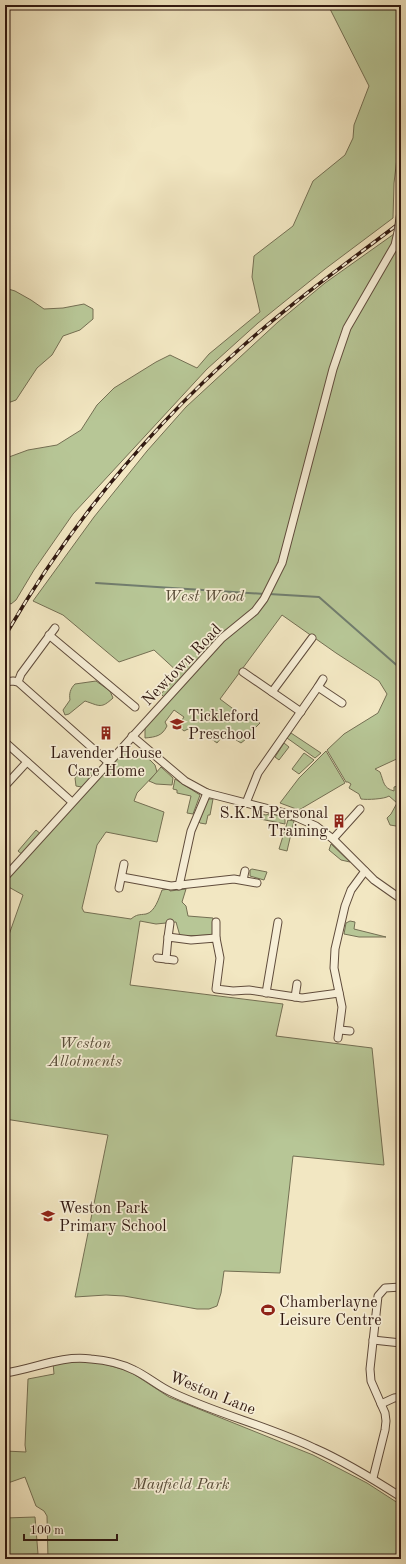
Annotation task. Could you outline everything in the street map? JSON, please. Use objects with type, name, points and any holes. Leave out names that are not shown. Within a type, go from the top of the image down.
[{"type":"street","name":"Newtown Road","points":[[5,877],[222,638],[255,611],[270,589],[282,564],[333,370],[347,328],[395,245],[400,211],[401,170]]},
{"type":"street","points":[[18,682],[21,674],[55,628]]},
{"type":"street","points":[[49,635],[135,707]]},
{"type":"street","points":[[272,692],[312,638]]},
{"type":"street","points":[[243,672],[301,712]]},
{"type":"street","points":[[246,803],[258,773],[324,679]]},
{"type":"street","points":[[5,682],[18,682],[108,762]]},
{"type":"street","points":[[318,687],[342,703]]},
{"type":"street","points":[[132,736],[185,781],[207,793],[295,817],[316,826],[333,839],[374,880],[401,899]]},
{"type":"street","points":[[5,742],[72,802]]},
{"type":"street","points":[[5,786],[27,762]]},
{"type":"street","points":[[179,886],[192,831],[207,793]]},
{"type":"street","points":[[333,839],[360,810]]},
{"type":"street","points":[[119,888],[124,864]]},
{"type":"street","points":[[243,880],[245,871]]},
{"type":"street","points":[[338,1038],[342,1007],[334,958],[338,933],[351,890],[365,871]]},
{"type":"street","points":[[122,877],[163,885],[179,886],[234,879],[257,883]]},
{"type":"street","points":[[343,915],[351,917]]},
{"type":"street","points":[[216,922],[216,938],[220,963],[216,989],[266,992],[309,998],[339,993]]},
{"type":"street","points":[[266,992],[278,922]]},
{"type":"street","points":[[166,959],[170,923]]},
{"type":"street","points":[[168,937],[191,940],[216,938]]},
{"type":"street","points":[[157,958],[174,960]]},
{"type":"street","points":[[295,997],[297,984]]},
{"type":"street","points":[[340,1030],[350,1031]]},
{"type":"street","points":[[373,1478],[386,1421],[385,1413],[371,1381],[370,1369],[378,1296],[385,1288],[394,1286],[401,1287]]},
{"type":"street","points":[[373,1340],[401,1343]]},
{"type":"street","name":"Weston Lane","points":[[5,1373],[20,1371],[68,1358],[90,1358],[119,1364],[134,1370],[170,1392],[314,1448],[373,1478],[401,1497]]},
{"type":"street","points":[[381,1404],[394,1398],[401,1397]]},
{"type":"green space","points":[[328,5],[401,5],[401,124],[394,183],[393,218],[325,269],[258,323],[207,369],[73,514],[34,570],[16,600],[11,604],[5,601],[5,454],[9,457],[28,450],[57,445],[81,430],[97,405],[114,388],[170,355],[197,368],[209,354],[260,312],[252,277],[254,256],[293,226],[313,181],[345,155],[353,138],[354,125],[369,86]]},
{"type":"green space","name":"West Wood","points":[[401,229],[401,757],[375,769],[380,772],[384,784],[390,790],[394,791],[394,787],[401,785],[401,823],[396,826],[390,825],[387,818],[397,803],[389,796],[376,799],[361,799],[359,794],[349,788],[351,784],[346,782],[327,750],[344,734],[378,713],[387,694],[379,681],[282,615],[220,699],[240,714],[245,713],[260,723],[252,729],[250,736],[241,743],[225,733],[217,743],[194,726],[184,731],[178,726],[184,717],[174,710],[165,722],[167,726],[161,734],[145,738],[145,728],[166,699],[161,694],[179,673],[154,650],[119,662],[63,615],[33,601],[94,517],[147,451],[186,407],[278,322],[325,283]]},
{"type":"green space","points":[[5,288],[15,291],[44,309],[63,308],[84,304],[93,309],[93,319],[80,330],[63,336],[52,355],[37,368],[16,400],[5,404]]},
{"type":"green space","points":[[96,681],[110,691],[113,698],[106,704],[100,706],[85,701],[69,714],[65,715],[63,710],[70,700],[70,692],[75,684]]},
{"type":"green space","points":[[291,733],[321,753],[315,758],[287,738]]},
{"type":"green space","points":[[284,743],[289,747],[279,760],[275,757]]},
{"type":"green space","name":"Weston Allotments","points":[[129,751],[150,760],[155,765],[157,772],[137,793],[134,801],[164,812],[157,842],[106,832],[97,845],[82,908],[84,912],[131,919],[137,915],[146,914],[152,911],[162,890],[169,889],[170,891],[186,889],[182,902],[186,906],[188,916],[213,918],[214,932],[212,935],[180,936],[176,922],[156,924],[140,921],[130,985],[283,1004],[276,1036],[372,1048],[384,1165],[293,1156],[280,1273],[224,1271],[221,1293],[217,1306],[209,1309],[197,1309],[124,1296],[106,1295],[75,1297],[108,1135],[5,1119],[5,946],[23,895],[5,885],[5,877],[24,856],[18,851],[36,830],[42,835],[87,788],[76,786],[75,778],[79,773],[82,775],[88,768],[99,774],[121,755]]},
{"type":"green space","points":[[326,751],[345,783],[299,810],[280,803],[299,778]]},
{"type":"green space","points":[[304,753],[314,760],[299,774],[292,769]]},
{"type":"green space","points":[[161,767],[173,778],[172,785],[156,784],[149,781]]},
{"type":"green space","points":[[175,779],[200,795],[193,814],[187,813],[191,796],[177,793],[177,790],[173,789]]},
{"type":"green space","points":[[209,799],[213,799],[210,815],[208,815],[206,824],[200,823],[199,822]]},
{"type":"green space","points":[[271,813],[285,818],[285,824],[260,819],[262,814],[266,815]]},
{"type":"green space","points":[[288,820],[294,821],[287,851],[279,849]]},
{"type":"green space","points":[[331,844],[350,862],[341,860],[329,850]]},
{"type":"green space","points":[[252,869],[267,872],[264,880],[250,876],[250,870]]},
{"type":"green space","points":[[350,921],[355,922],[354,929],[386,937],[359,937],[344,934],[346,923]]},
{"type":"green space","name":"Mayfield Park","points":[[81,1361],[97,1362],[129,1371],[169,1397],[313,1455],[367,1483],[401,1505],[401,1559],[48,1559],[47,1516],[44,1511],[36,1506],[25,1477],[5,1484],[5,1451],[26,1452],[28,1379],[54,1374],[53,1363]]},
{"type":"green space","points":[[35,1517],[38,1554],[5,1555],[5,1518]]},
{"type":"waterway","points":[[96,583],[265,594]]},
{"type":"waterway","points":[[269,594],[319,597],[401,669]]},
{"type":"railway","points":[[5,636],[29,596],[83,518],[112,481],[175,410],[244,345],[282,313],[401,222]]},
{"type":"place","name":"Tickleford Preschool","points":[[177,724]]},
{"type":"place","name":"Lavender House Care Home","points":[[106,733]]},
{"type":"place","name":"S.K.M Personal Training","points":[[339,821]]},
{"type":"place","name":"Weston Park Primary School","points":[[48,1216]]},
{"type":"place","name":"Chamberlayne Leisure Centre","points":[[268,1310]]}]
